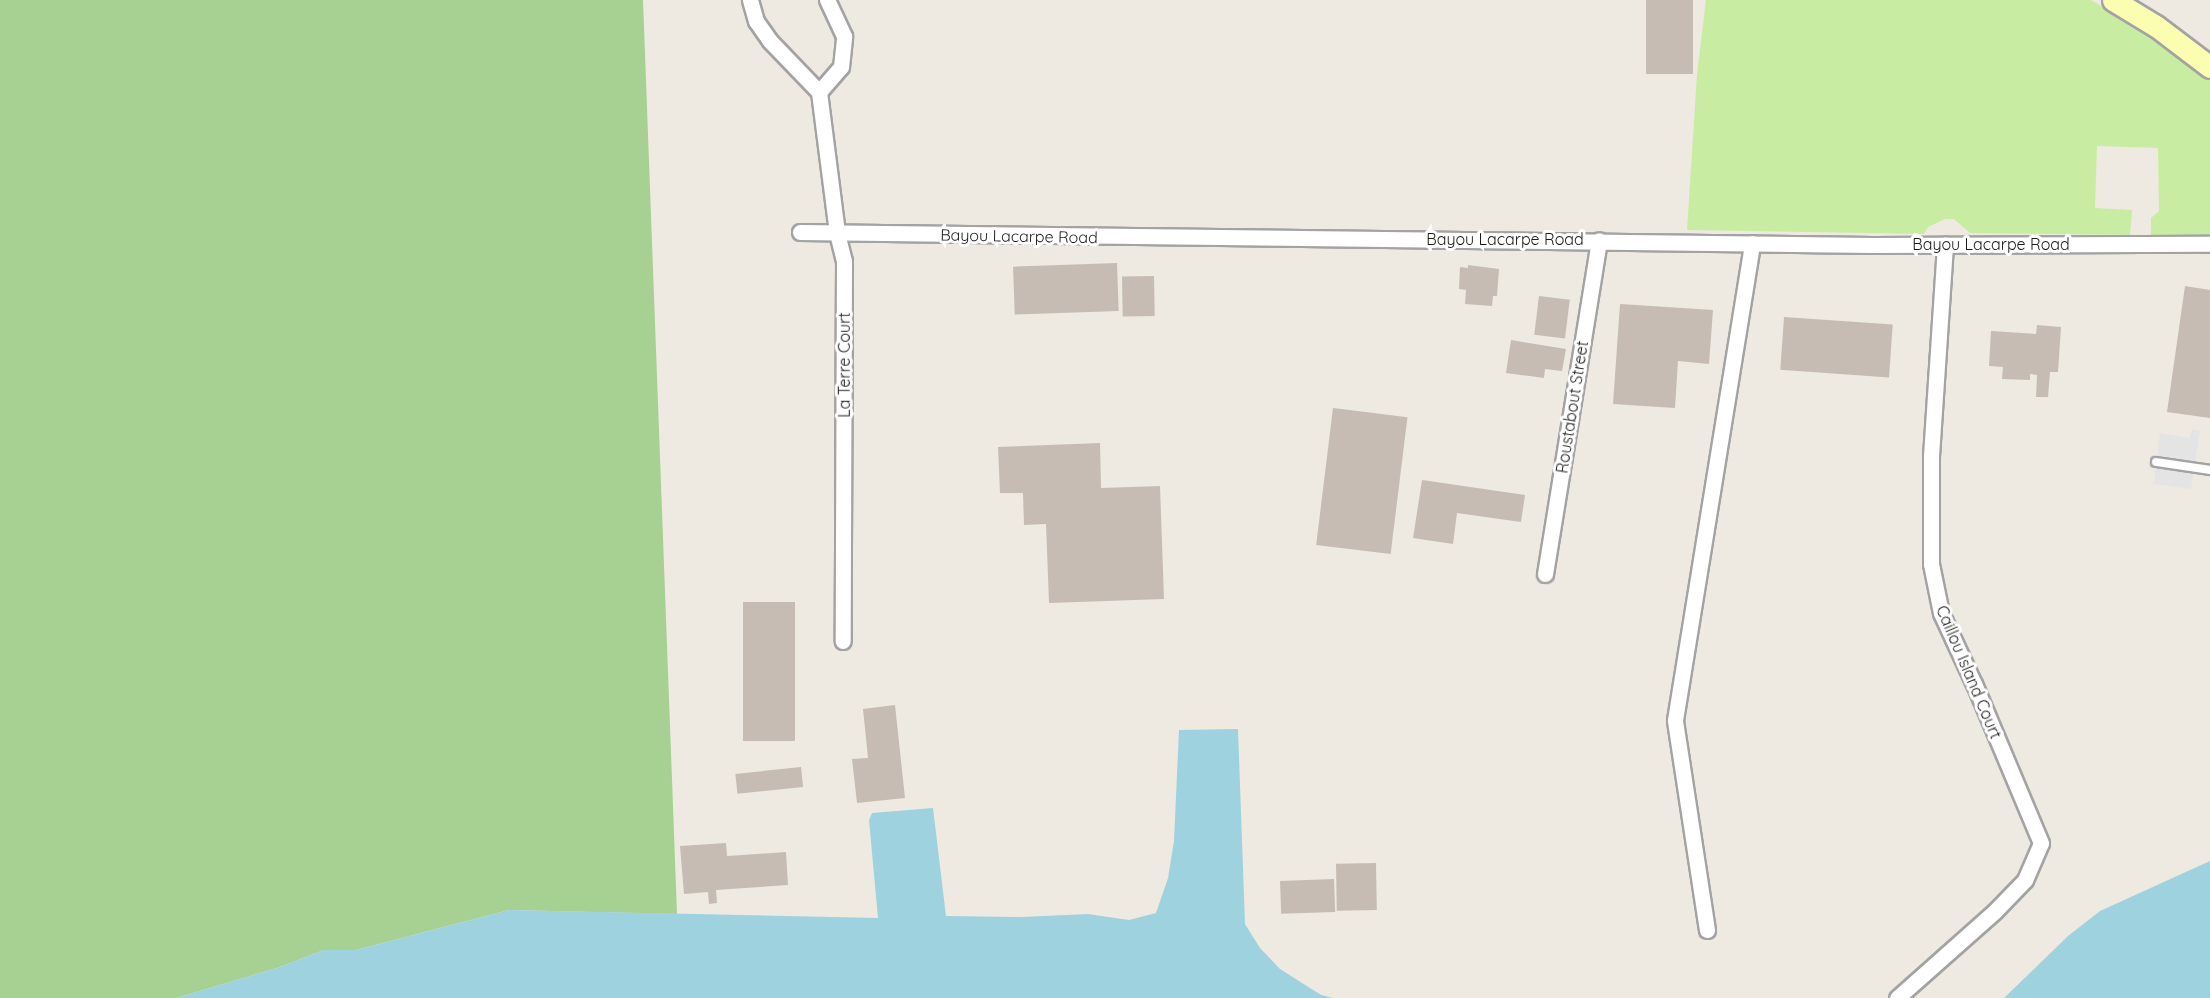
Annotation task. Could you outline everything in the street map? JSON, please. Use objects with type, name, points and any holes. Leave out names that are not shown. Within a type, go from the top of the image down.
[{"type":"main road","points":[[2113,0],[2156,26],[2210,67]]},
{"type":"street","points":[[750,0],[756,21],[770,41],[819,92],[840,67],[844,36],[826,0]]},
{"type":"street","name":"La Terre Court","points":[[819,92],[837,233],[844,261],[843,641]]},
{"type":"street","name":"Bayou Lacarpe Road","points":[[800,232],[1752,243],[2210,244]]},
{"type":"street","name":"Roustabout Street","points":[[1545,574],[1599,240]]},
{"type":"street","points":[[1707,930],[1675,720],[1752,243]]},
{"type":"street","name":"Caillou Island Court","points":[[1897,998],[1995,911],[2025,880],[2041,843],[1974,684],[1941,613],[1931,564],[1931,456],[1945,244]]},
{"type":"lane","points":[[2156,462],[2210,470]]},
{"type":"green space","points":[[0,0],[643,0],[677,914],[509,910],[356,950],[324,950],[277,968],[176,998],[0,998]]},
{"type":"green space","points":[[1706,0],[2091,0],[2180,52],[2210,75],[2210,236],[2151,235],[2151,218],[2159,211],[2158,148],[2097,146],[2095,208],[2132,210],[2130,235],[1970,233],[1954,219],[1945,219],[1928,227],[1924,234],[1687,230],[1697,74]]},
{"type":"shaded area","points":[[2192,429],[2200,431],[2191,489],[2154,484],[2160,433],[2190,438]]},
{"type":"water","points":[[1238,729],[1245,924],[1260,948],[1280,969],[1321,995],[1333,998],[176,998],[277,968],[324,950],[356,950],[509,910],[878,918],[869,820],[872,813],[933,808],[946,916],[1021,917],[1088,914],[1129,920],[1156,913],[1168,878],[1174,841],[1179,730]]},
{"type":"water","points":[[2210,861],[2210,998],[2004,998],[2068,936],[2100,911]]},
{"type":"building","points":[[1646,0],[1693,0],[1693,74],[1646,74]]},
{"type":"building","points":[[1117,263],[1119,311],[1015,315],[1013,267]]},
{"type":"building","points":[[1468,265],[1499,269],[1497,296],[1493,296],[1492,306],[1465,304],[1466,290],[1459,289],[1460,267],[1468,268]]},
{"type":"building","points":[[1154,276],[1155,316],[1123,317],[1122,277]]},
{"type":"building","points":[[2185,286],[2210,290],[2210,418],[2167,412]]},
{"type":"building","points":[[1539,296],[1570,300],[1565,338],[1534,335]]},
{"type":"building","points":[[1620,304],[1713,310],[1709,364],[1678,361],[1675,408],[1613,404]]},
{"type":"building","points":[[1784,317],[1893,325],[1889,377],[1780,370]]},
{"type":"building","points":[[2037,325],[2061,327],[2058,372],[2050,372],[2048,397],[2036,397],[2037,375],[2030,374],[2030,380],[2002,379],[2003,367],[1989,366],[1991,331],[2036,334]]},
{"type":"building","points":[[1511,340],[1566,349],[1562,371],[1545,369],[1544,378],[1506,373]]},
{"type":"building","points":[[1333,408],[1407,417],[1391,554],[1316,545]]},
{"type":"building","points":[[1100,443],[1101,488],[1160,486],[1164,599],[1049,603],[1046,524],[1024,525],[1023,493],[1000,493],[998,447]]},
{"type":"building","points":[[1422,480],[1525,495],[1521,522],[1457,513],[1453,544],[1413,538]]},
{"type":"building","points":[[743,602],[795,602],[795,741],[743,741]]},
{"type":"building","points":[[895,705],[905,798],[857,803],[852,759],[868,758],[863,709]]},
{"type":"building","points":[[801,767],[803,787],[737,794],[735,774]]},
{"type":"building","points":[[726,843],[727,856],[786,852],[788,885],[716,890],[717,903],[709,904],[708,892],[684,894],[680,846]]},
{"type":"building","points":[[1376,863],[1377,910],[1337,911],[1336,864]]},
{"type":"building","points":[[1334,879],[1335,912],[1281,914],[1280,881]]}]
